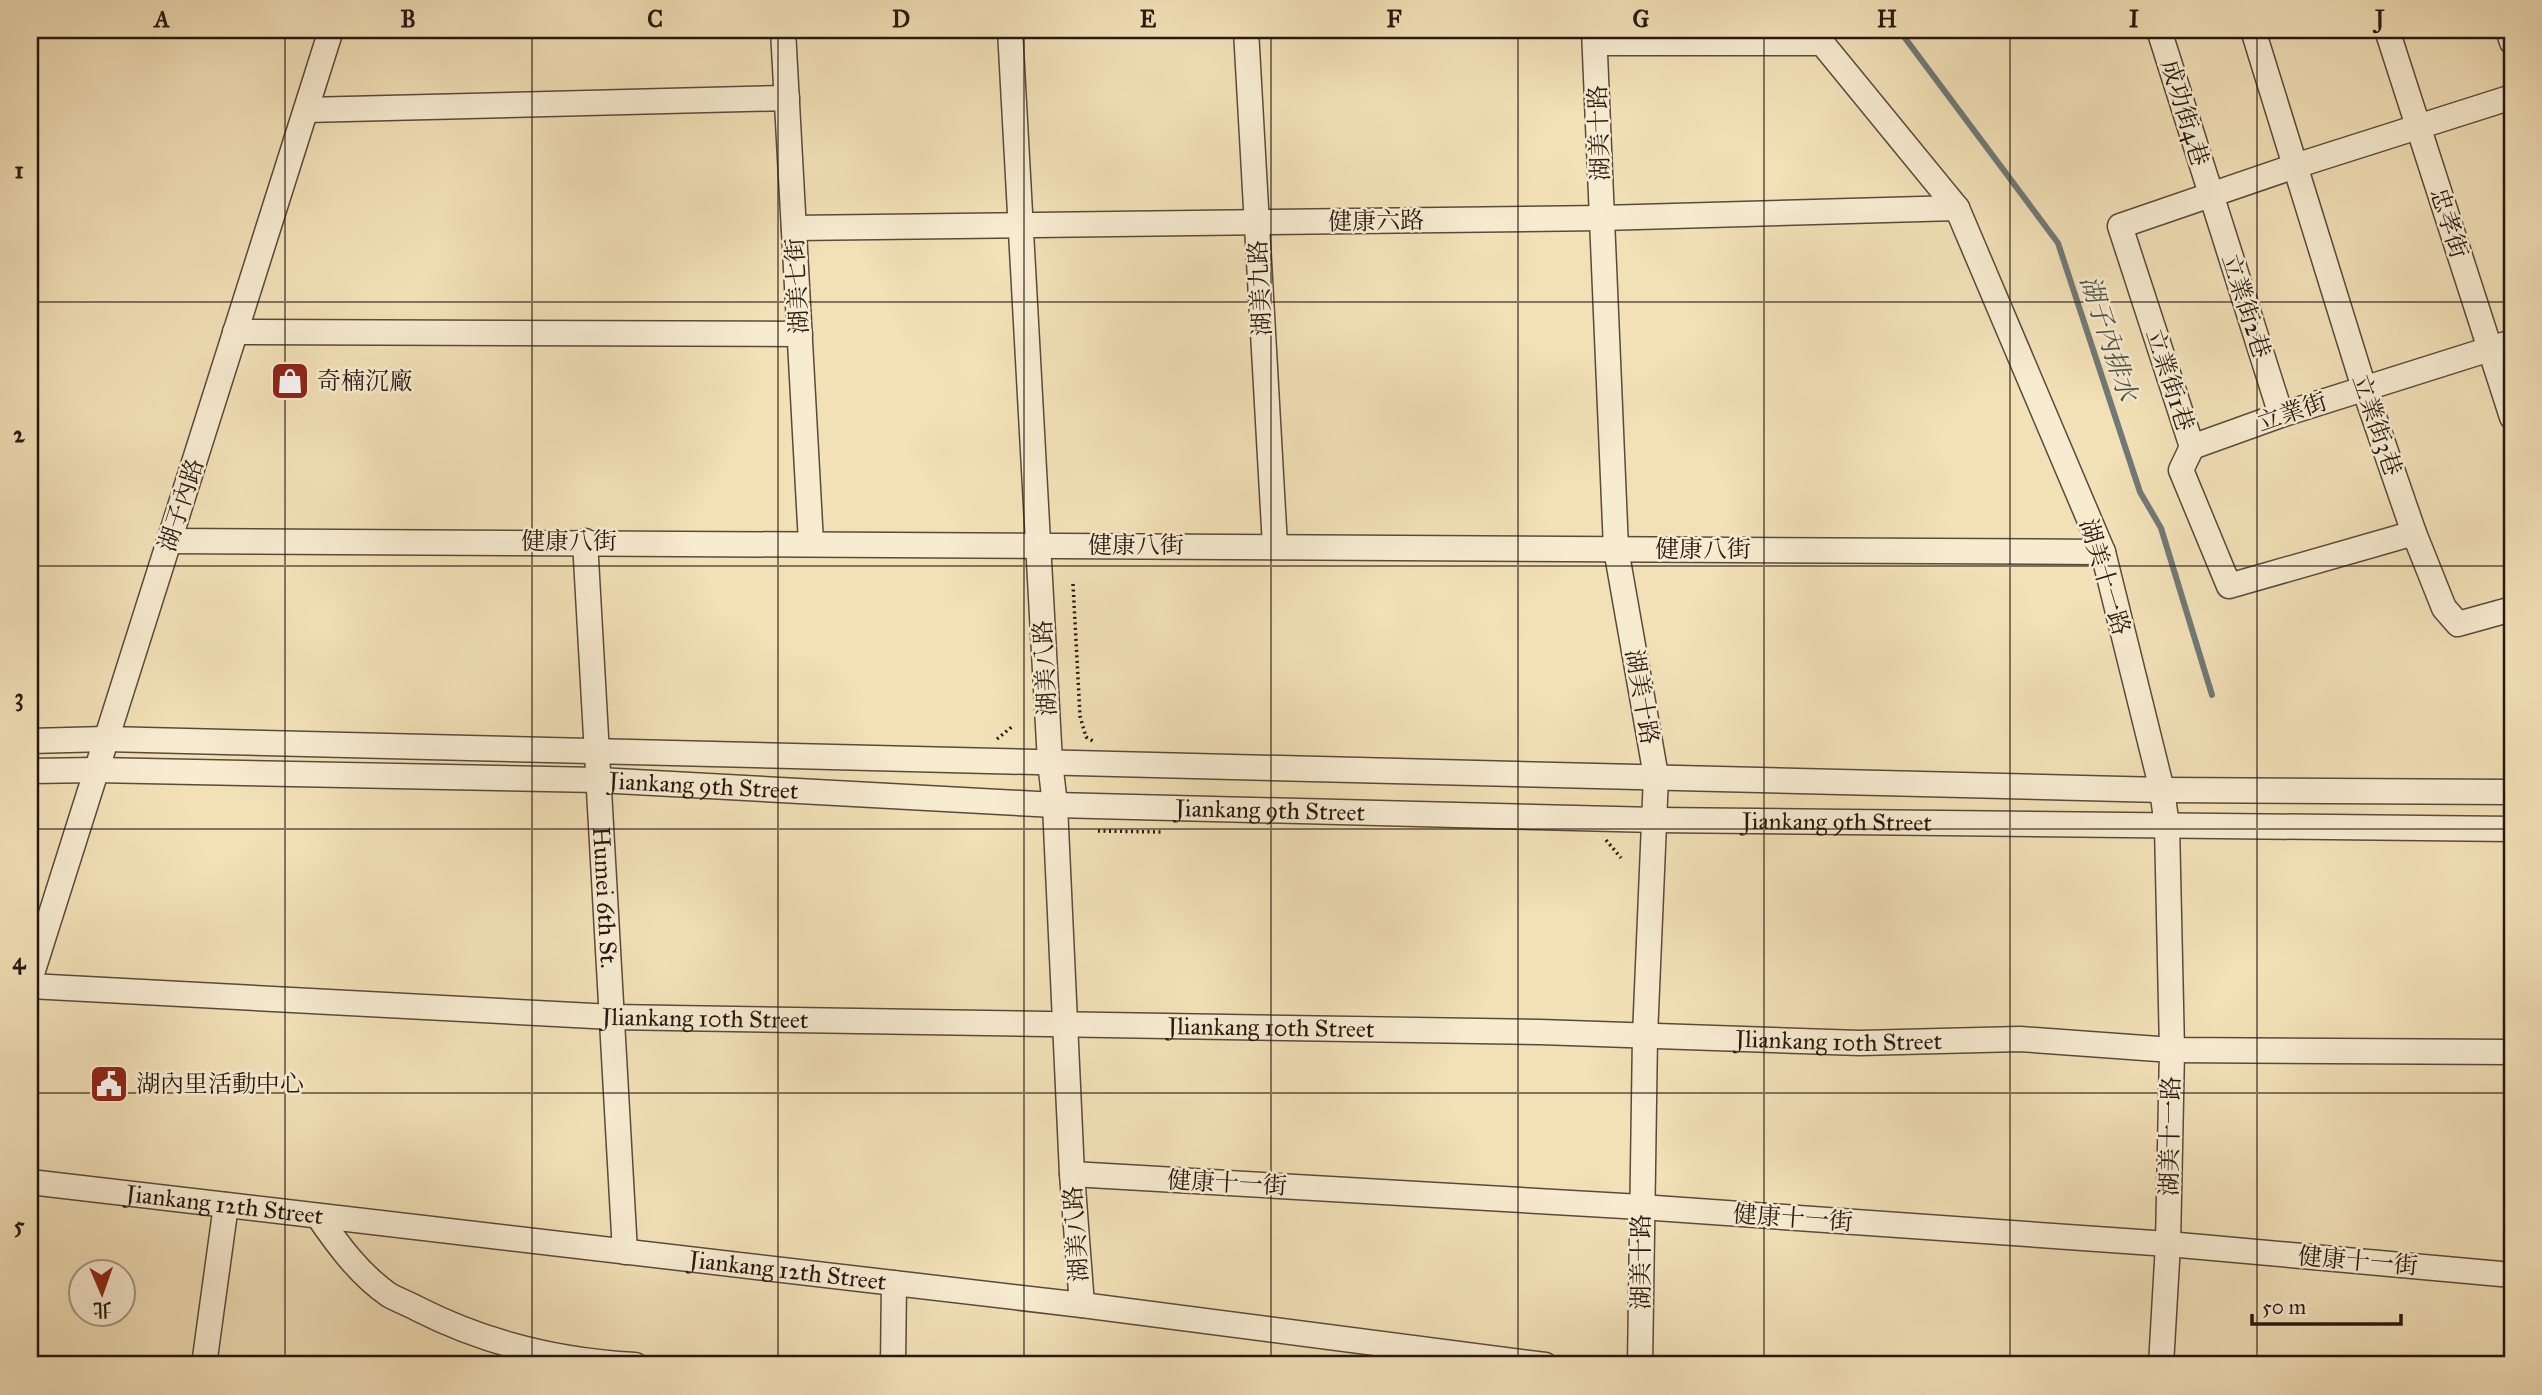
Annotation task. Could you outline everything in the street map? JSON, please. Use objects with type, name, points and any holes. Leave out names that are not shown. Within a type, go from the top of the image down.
[{"type":"street","name":"湖子內路","points":[[30,980],[331,30]]},
{"type":"street","name":"湖美七街","points":[[783,30],[811,543]]},
{"type":"street","name":"湖美八路","points":[[1010,30],[1050,762],[1055,805],[1072,1174],[1082,1305]]},
{"type":"street","name":"湖美九路","points":[[1246,30],[1275,547]]},
{"type":"street","name":"成功街4巷","points":[[2159,30],[2211,196]]},
{"type":"street","name":"立業街3巷","points":[[2253,30],[2364,388],[2414,533],[2444,608],[2459,624],[2512,610]]},
{"type":"street","name":"忠孝街","points":[[2387,30],[2418,128],[2501,345],[2512,417]]},
{"type":"street","points":[[2508,30],[2512,42]]},
{"type":"street","name":"湖美十一路","points":[[1595,36],[1822,43],[1957,208],[2103,552],[2162,790],[2167,826],[2172,1050],[2168,1244],[2161,1365]]},
{"type":"street","name":"湖美十路","points":[[1595,36],[1616,549],[1656,776],[1645,1036],[1640,1365]]},
{"type":"street","points":[[2211,196],[2295,166],[2512,97]]},
{"type":"street","points":[[306,110],[787,98]]},
{"type":"street","name":"立業街1巷","points":[[2211,196],[2120,226],[2192,447],[2181,470],[2229,586],[2414,533]]},
{"type":"street","name":"立業街2巷","points":[[2211,196],[2281,415]]},
{"type":"street","name":"健康六路","points":[[794,229],[1602,218],[1957,208]]},
{"type":"street","points":[[235,332],[800,334]]},
{"type":"street","name":"立業街","points":[[2192,447],[2281,415],[2501,345]]},
{"type":"street","name":"健康八街","points":[[169,541],[585,541],[2103,552]]},
{"type":"street","name":"Humei 6th St.","points":[[585,541],[625,1252]]},
{"type":"street","points":[[30,741],[106,739],[2162,790],[2512,792]]},
{"type":"street","name":"Jiankang 9th Street","points":[[30,771],[598,780],[1055,805],[1656,820],[2512,829]]},
{"type":"street","name":"Jliankang 10th Street","points":[[30,986],[612,1017],[1645,1036],[1860,1043],[2020,1040],[2172,1050],[2512,1052]]},
{"type":"street","name":"健康十一街","points":[[1072,1174],[1641,1208],[2168,1244],[2512,1275]]},
{"type":"street","name":"Jiankang 12th Street","points":[[30,1181],[1082,1305],[1545,1365]]},
{"type":"street","points":[[204,1365],[226,1205]]},
{"type":"street","points":[[318,1216],[343,1253],[389,1294],[452,1326],[521,1357],[635,1365]]},
{"type":"street","points":[[893,1365],[894,1283]]},
{"type":"path","points":[[1073,584],[1080,716],[1086,737],[1096,744]]},
{"type":"waterway","name":"湖子內排水","points":[[1899,30],[2058,243],[2140,492],[2161,528],[2212,695]]},
{"type":"place","name":"奇楠沉廠","points":[[290,381]]},
{"type":"place","name":"湖內里活動中心","points":[[109,1084]]}]
